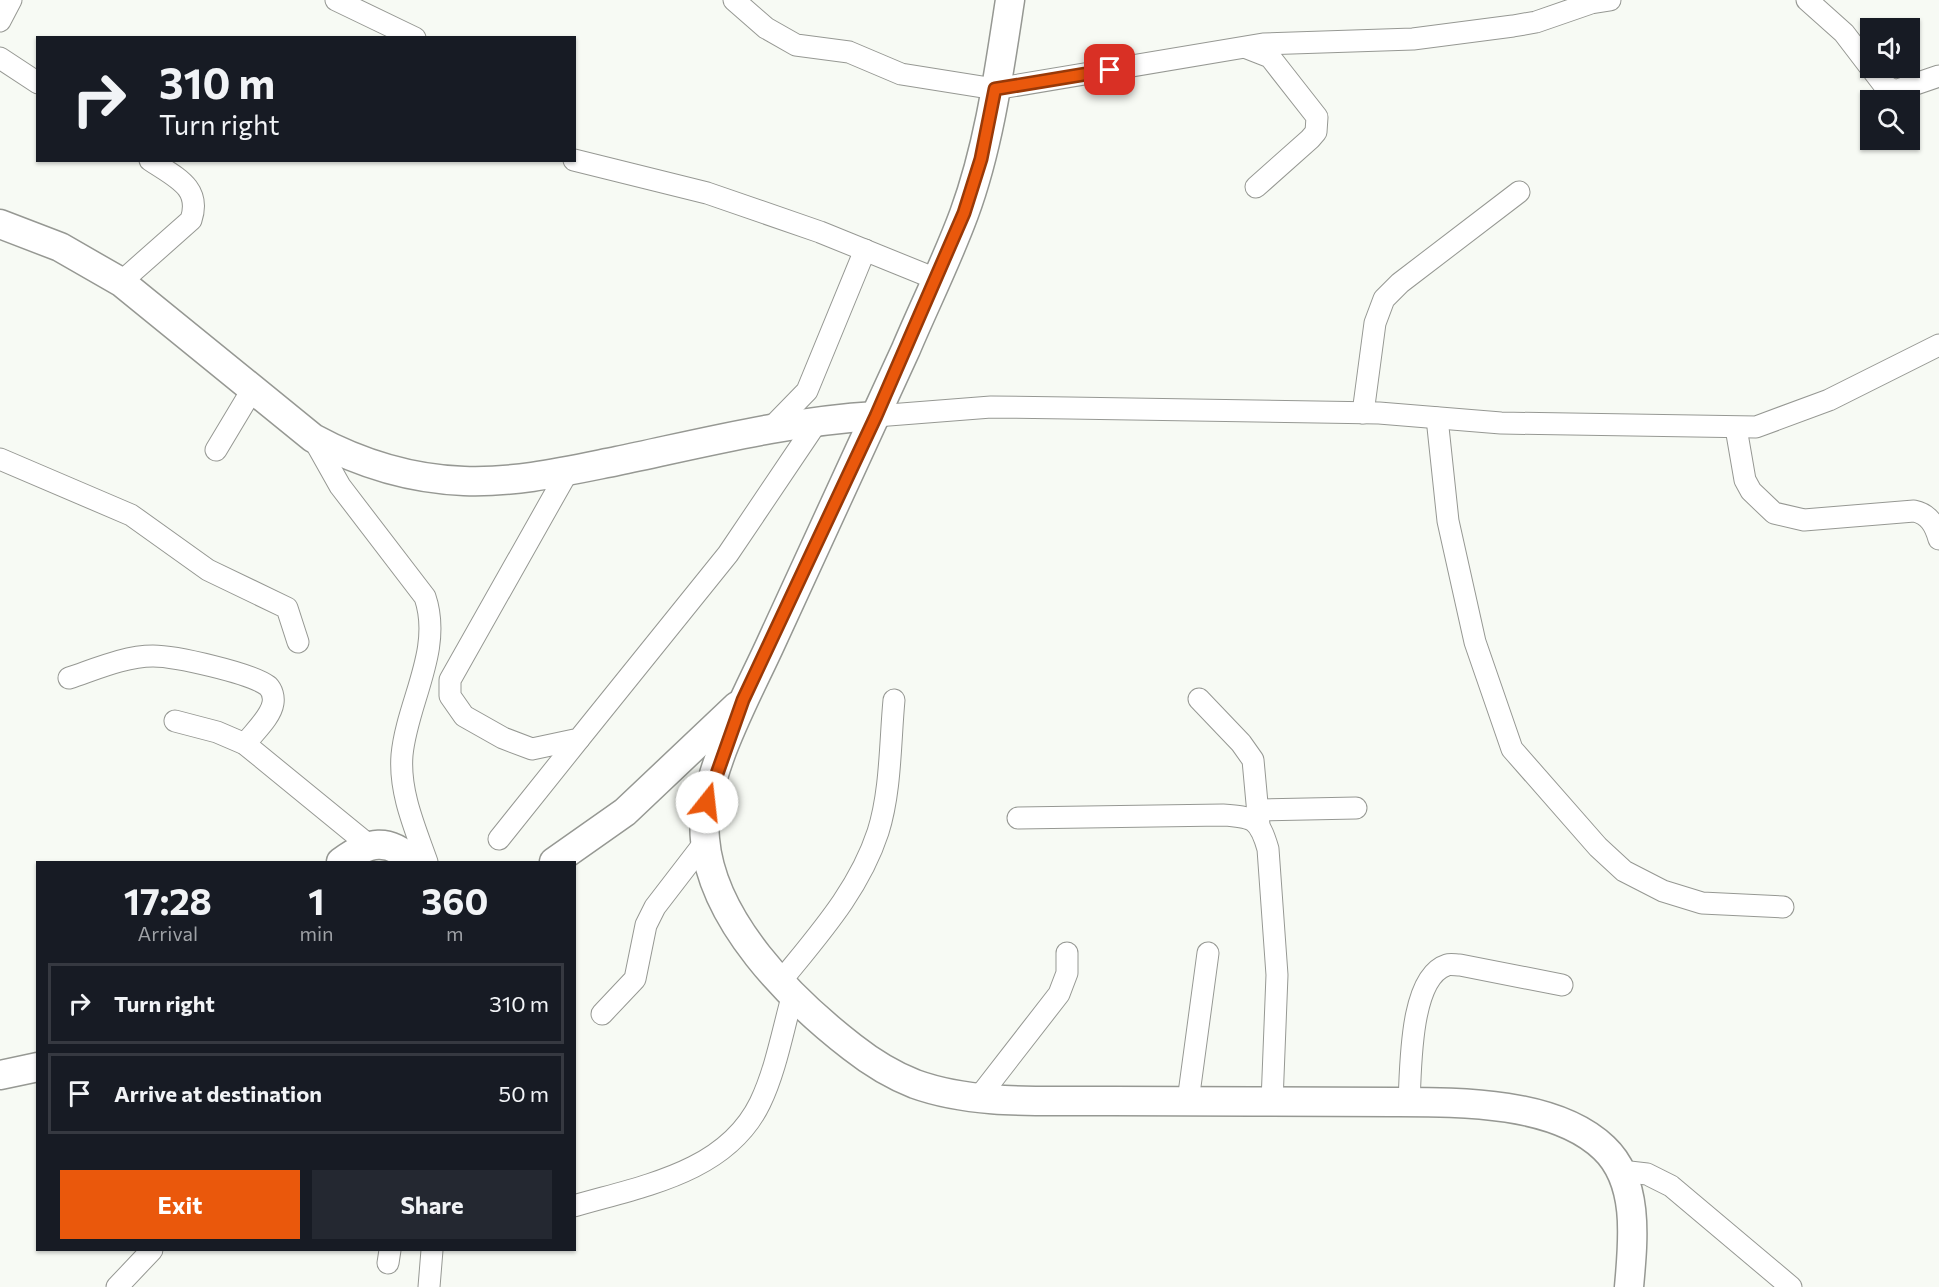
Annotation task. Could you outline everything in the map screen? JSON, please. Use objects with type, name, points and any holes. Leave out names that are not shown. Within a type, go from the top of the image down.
[{"type":"main road","points":[[1010,0],[981,159],[964,213],[876,416],[743,700],[710,788],[704,817],[705,842],[713,878],[735,923],[757,954],[787,987],[851,1046],[884,1070],[915,1084],[979,1097],[1018,1100],[1409,1102],[1484,1106],[1521,1111],[1555,1120],[1583,1132],[1607,1150],[1621,1171],[1629,1195],[1632,1229],[1629,1287]]},
{"type":"main road","points":[[4,233],[60,247],[121,282],[313,438],[346,456],[387,469],[464,481],[522,479],[819,419],[876,416]]},
{"type":"main road","points":[[555,861],[625,812],[743,700]]},
{"type":"main road","points":[[342,861],[358,849],[382,844],[401,849],[413,861]]},
{"type":"main road","points":[[0,1075],[36,1067]]},
{"type":"street","points":[[0,21],[11,0]]},
{"type":"street","points":[[336,0],[411,36]]},
{"type":"street","points":[[734,0],[766,28],[796,45],[849,52],[901,74],[995,89],[1244,48],[1304,41],[1413,39],[1513,27],[1536,22],[1591,3],[1610,0]]},
{"type":"street","points":[[1807,0],[1844,33],[1860,53]]},
{"type":"street","points":[[1244,48],[1270,57],[1317,117],[1316,132],[1256,187]]},
{"type":"street","points":[[0,57],[36,82]]},
{"type":"street","points":[[1879,78],[1884,85],[1895,91],[1939,76]]},
{"type":"street","points":[[576,160],[707,193],[820,232],[936,279]]},
{"type":"street","points":[[121,282],[192,220],[196,206],[192,192],[153,162]]},
{"type":"street","points":[[1363,413],[1375,323],[1384,299],[1400,283],[1519,192]]},
{"type":"street","points":[[770,429],[807,391],[865,250]]},
{"type":"street","points":[[876,416],[991,407],[1363,413],[1501,423],[1736,428],[1774,421],[1829,400],[1939,345]]},
{"type":"street","points":[[216,450],[252,390]]},
{"type":"street","points":[[1437,418],[1448,521],[1474,642],[1512,749],[1598,848],[1624,872],[1663,891],[1702,903],[1784,907]]},
{"type":"street","points":[[499,839],[728,554],[819,419]]},
{"type":"street","points":[[1736,428],[1745,480],[1751,492],[1774,513],[1804,520],[1914,511],[1923,513],[1931,520],[1939,539]]},
{"type":"street","points":[[313,438],[340,486],[425,597],[431,615],[431,637],[402,753],[401,779],[427,861]]},
{"type":"street","points":[[0,459],[131,515],[208,570],[286,608],[298,642]]},
{"type":"street","points":[[568,471],[450,680],[450,696],[464,716],[503,738],[532,749],[579,740]]},
{"type":"street","points":[[69,678],[131,658],[153,656],[198,663],[256,680],[268,686],[273,693],[273,702],[270,711],[245,744]]},
{"type":"street","points":[[1199,699],[1242,743],[1253,760],[1258,818],[1268,849],[1277,975],[1272,1102]]},
{"type":"street","points":[[576,1205],[664,1180],[722,1152],[746,1127],[760,1102],[787,987],[843,905],[875,840],[885,788],[894,700]]},
{"type":"street","points":[[175,721],[217,732],[245,744],[371,847]]},
{"type":"street","points":[[1018,818],[1223,815],[1258,818],[1356,808]]},
{"type":"street","points":[[603,1014],[635,979],[646,925],[650,916],[705,842]]},
{"type":"street","points":[[979,1097],[1059,994],[1067,973],[1067,953]]},
{"type":"street","points":[[1188,1101],[1208,953]]},
{"type":"street","points":[[1409,1102],[1418,1004],[1433,974],[1447,965],[1460,965],[1562,985]]},
{"type":"street","points":[[1621,1171],[1647,1174],[1671,1186],[1791,1287]]},
{"type":"street","points":[[117,1287],[151,1251]]},
{"type":"street","points":[[429,1287],[432,1251]]},
{"type":"route","points":[[707,802],[710,788],[743,700],[771,645],[876,416],[964,213],[981,159],[995,89],[1110,70]]}]
